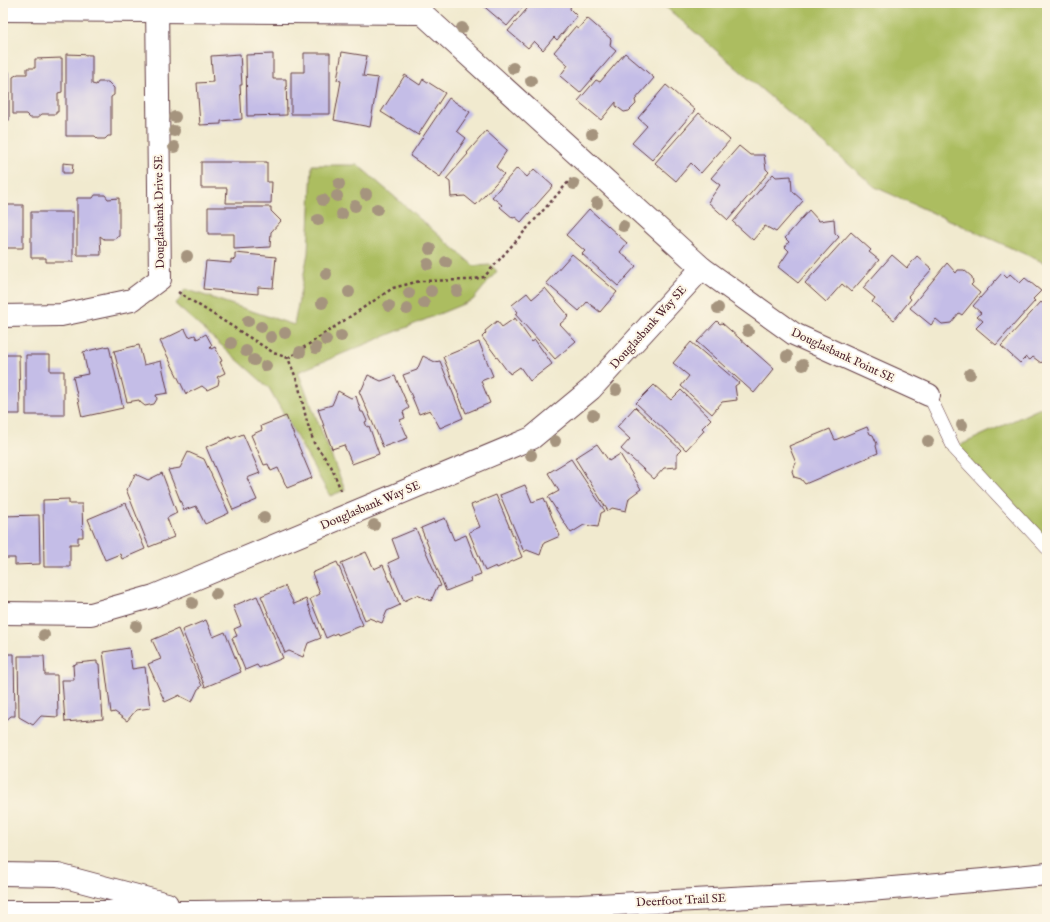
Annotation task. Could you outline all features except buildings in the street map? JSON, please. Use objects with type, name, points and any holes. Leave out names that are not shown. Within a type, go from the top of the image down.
[{"type":"main road","points":[[3,10],[156,7],[422,14],[702,268]]},
{"type":"main road","name":"Douglasbank Drive SE","points":[[3,316],[61,315],[132,300],[160,279],[156,7]]},
{"type":"main road","name":"Douglasbank Point SE","points":[[702,268],[794,334],[930,395]]},
{"type":"main road","name":"Douglasbank Way SE","points":[[3,613],[92,614],[154,596],[532,438],[591,389],[702,268]]},
{"type":"main road","points":[[3,874],[58,876],[195,912]]},
{"type":"main road","name":"Deerfoot Trail SE","points":[[3,912],[195,912],[580,906],[847,892],[1047,874]]},
{"type":"lane","points":[[930,395],[954,448],[1047,548]]},
{"type":"path","points":[[288,358],[393,288],[420,281],[470,280],[484,277],[586,162]]},
{"type":"path","points":[[160,279],[180,294],[274,353],[288,358],[298,383],[306,422],[314,443],[331,466],[351,514]]},
{"type":"green space","points":[[661,3],[1047,3],[1047,264],[875,187]]},
{"type":"green space","points":[[312,165],[358,165],[474,266],[491,265],[497,271],[473,300],[298,372],[345,490],[330,496],[269,388],[175,304],[180,299],[185,289],[294,325],[308,253]]},
{"type":"green space","points":[[1047,405],[1047,548],[954,448]]}]
